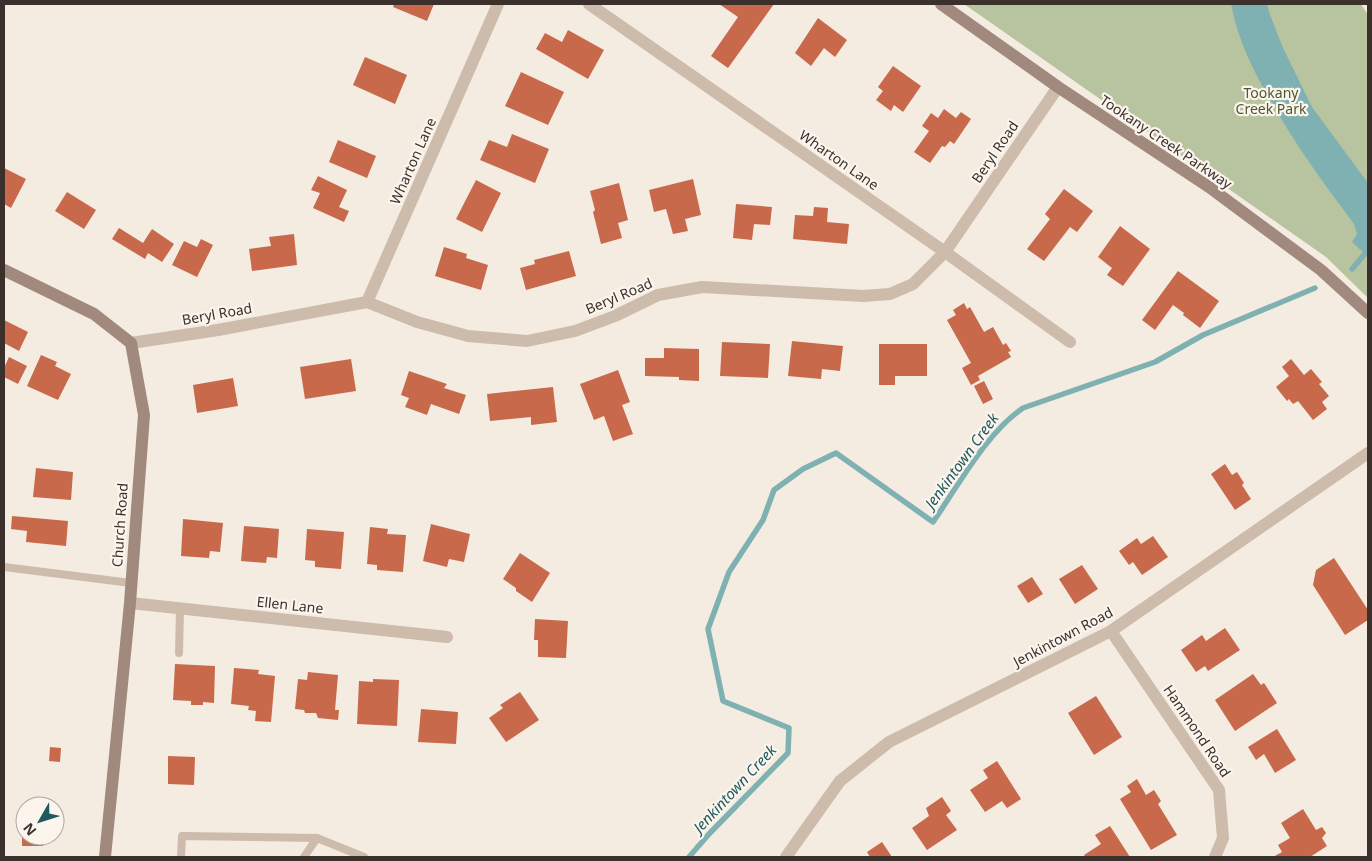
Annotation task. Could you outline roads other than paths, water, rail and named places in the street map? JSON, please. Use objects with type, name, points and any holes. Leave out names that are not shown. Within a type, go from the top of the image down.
[{"type":"street","name":"Wharton Lane","points":[[367,302],[498,4]]},
{"type":"street","name":"Wharton Lane","points":[[589,4],[945,252],[1070,342]]},
{"type":"street","name":"Tookany Creek Parkway","points":[[941,4],[1058,87],[1209,187],[1321,270],[1368,313]]},
{"type":"street","name":"Beryl Road","points":[[131,343],[218,330],[367,302],[417,322],[468,336],[527,341],[575,331],[615,316],[658,295],[702,287],[863,296],[890,294],[913,284],[945,252],[1058,87]]},
{"type":"street","points":[[4,270],[94,314],[131,343]]},
{"type":"street","name":"Church Road","points":[[105,857],[130,603],[144,415],[131,343]]},
{"type":"street","name":"Jenkintown Road","points":[[786,857],[840,781],[889,742],[1111,631],[1368,453]]},
{"type":"street","name":"Ellen Lane","points":[[130,603],[447,637]]},
{"type":"street","name":"Hammond Road","points":[[1111,631],[1220,790],[1223,838],[1215,857]]},
{"type":"lane","points":[[4,567],[131,582]]},
{"type":"lane","points":[[179,653],[180,608]]},
{"type":"lane","points":[[181,857],[182,836],[317,838],[364,857]]},
{"type":"lane","points":[[304,857],[317,838]]},
{"type":"water","points":[[1231,4],[1267,4],[1283,48],[1312,107],[1368,183],[1368,257],[1352,242],[1357,234],[1354,224],[1301,150],[1259,79],[1242,43]]},
{"type":"waterway","name":"Jenkintown Creek","points":[[1352,269],[1368,250]]},
{"type":"waterway","name":"Jenkintown Creek","points":[[689,857],[788,753],[789,728],[723,701],[708,629],[729,572],[763,520],[774,490],[803,469],[836,453],[933,522],[985,445],[1010,418],[1023,408],[1155,362],[1203,335],[1315,288]]},
{"type":"park label","name":"Tookany Creek Park","points":[[1271,102]]}]
